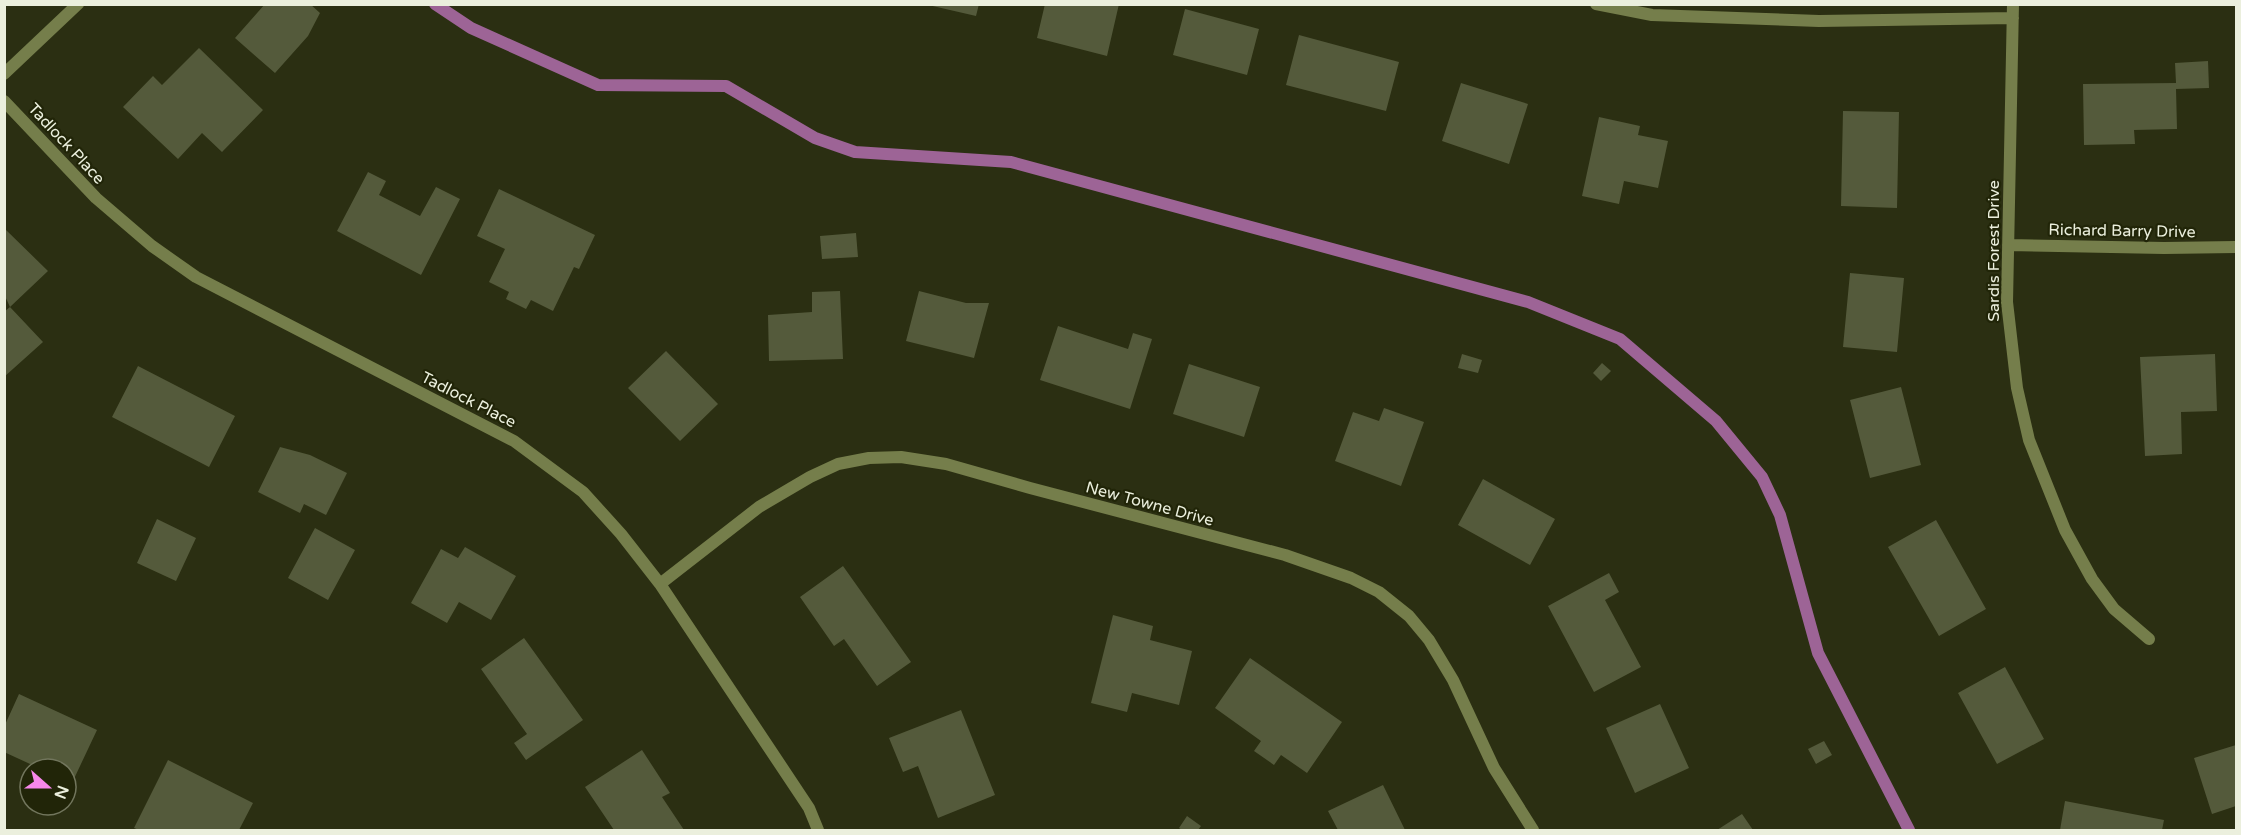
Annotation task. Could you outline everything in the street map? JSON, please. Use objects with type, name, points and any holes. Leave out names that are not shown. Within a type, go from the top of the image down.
[{"type":"street","points":[[4,74],[78,4]]},
{"type":"street","points":[[1596,4],[1652,15],[1807,21],[2013,18]]},
{"type":"street","name":"Sardis Forest Drive","points":[[2013,4],[2007,302],[2017,388],[2029,440],[2065,530],[2092,579],[2114,609],[2149,639]]},
{"type":"street","name":"Tadlock Place","points":[[4,101],[96,198],[152,246],[196,277],[514,441],[584,492],[660,584],[809,808],[818,831]]},
{"type":"street","name":"Richard Barry Drive","points":[[2008,245],[2236,248]]},
{"type":"street","name":"New Towne Drive","points":[[660,584],[759,507],[810,477],[838,464],[869,458],[901,457],[946,464],[1285,555],[1351,578],[1379,592],[1409,616],[1429,640],[1453,680],[1494,768],[1533,831]]},
{"type":"building","points":[[265,4],[310,4],[320,13],[308,36],[275,73],[235,38]]},
{"type":"building","points":[[924,4],[979,4],[976,16]]},
{"type":"building","points":[[1045,4],[1119,4],[1107,56],[1037,38]]},
{"type":"building","points":[[1185,9],[1259,29],[1247,75],[1173,55]]},
{"type":"building","points":[[1299,35],[1399,62],[1386,111],[1286,85]]},
{"type":"building","points":[[199,48],[263,110],[222,152],[202,133],[178,159],[123,107],[153,76],[162,85]]},
{"type":"building","points":[[2208,61],[2209,88],[2176,89],[2177,129],[2134,130],[2135,144],[2084,145],[2083,84],[2176,83],[2175,63]]},
{"type":"building","points":[[1461,83],[1528,104],[1509,164],[1442,141]]},
{"type":"building","points":[[1843,111],[1899,112],[1897,208],[1841,206]]},
{"type":"building","points":[[1599,117],[1640,126],[1638,135],[1668,141],[1658,188],[1624,181],[1619,204],[1582,196]]},
{"type":"building","points":[[368,172],[386,181],[379,195],[420,216],[436,187],[460,199],[421,275],[337,231]]},
{"type":"building","points":[[499,189],[595,235],[579,269],[574,267],[553,311],[531,300],[526,309],[506,299],[509,292],[489,282],[505,249],[477,236]]},
{"type":"building","points":[[4,228],[48,271],[10,307],[4,294]]},
{"type":"building","points":[[856,233],[858,257],[822,259],[820,236]]},
{"type":"building","points":[[1850,273],[1904,278],[1897,352],[1843,347]]},
{"type":"building","points":[[840,291],[843,359],[769,361],[768,315],[812,312],[812,292]]},
{"type":"building","points":[[919,291],[966,303],[989,303],[974,358],[906,341]]},
{"type":"building","points":[[10,307],[43,342],[4,377],[4,312]]},
{"type":"building","points":[[1058,326],[1128,349],[1133,333],[1152,339],[1130,409],[1040,380]]},
{"type":"building","points":[[666,351],[718,404],[680,441],[628,388]]},
{"type":"building","points":[[1462,354],[1482,360],[1478,373],[1458,368]]},
{"type":"building","points":[[2215,354],[2217,411],[2181,412],[2182,454],[2145,456],[2140,357]]},
{"type":"building","points":[[1602,363],[1611,371],[1601,381],[1593,373]]},
{"type":"building","points":[[1189,364],[1260,387],[1244,437],[1173,414]]},
{"type":"building","points":[[138,366],[235,416],[209,467],[112,417]]},
{"type":"building","points":[[1901,387],[1921,465],[1870,478],[1850,400]]},
{"type":"building","points":[[1384,408],[1424,422],[1401,486],[1335,461],[1353,412],[1379,421]]},
{"type":"building","points":[[280,447],[310,455],[347,473],[326,515],[304,504],[300,513],[258,492]]},
{"type":"building","points":[[1483,479],[1555,519],[1530,565],[1458,525]]},
{"type":"building","points":[[157,519],[196,538],[176,581],[137,563]]},
{"type":"building","points":[[1936,520],[1986,609],[1939,636],[1888,547]]},
{"type":"building","points":[[315,528],[355,550],[328,600],[288,578]]},
{"type":"building","points":[[465,547],[516,576],[491,620],[459,602],[447,623],[411,603],[441,549],[458,558]]},
{"type":"building","points":[[843,566],[911,662],[877,686],[844,639],[834,646],[800,597]]},
{"type":"building","points":[[1609,573],[1619,592],[1605,600],[1641,667],[1594,692],[1548,606]]},
{"type":"building","points":[[1113,615],[1153,626],[1150,640],[1192,651],[1179,705],[1132,693],[1127,712],[1091,703]]},
{"type":"building","points":[[524,638],[583,720],[526,760],[514,743],[527,734],[481,669]]},
{"type":"building","points":[[1250,658],[1342,722],[1307,773],[1281,755],[1274,765],[1254,751],[1261,741],[1215,708]]},
{"type":"building","points":[[2005,667],[2044,739],[1997,764],[1958,693]]},
{"type":"building","points":[[19,694],[97,730],[78,770],[78,757],[18,758],[4,752],[4,727]]},
{"type":"building","points":[[1660,704],[1689,768],[1635,793],[1606,728]]},
{"type":"building","points":[[961,710],[995,795],[938,818],[918,766],[903,772],[889,738]]},
{"type":"building","points":[[1824,741],[1832,755],[1816,764],[1808,749]]},
{"type":"building","points":[[2236,745],[2236,806],[2212,814],[2194,758]]},
{"type":"building","points":[[642,750],[670,793],[662,797],[684,830],[614,830],[585,787]]},
{"type":"building","points":[[168,760],[253,803],[239,830],[139,830],[134,828]]},
{"type":"building","points":[[1383,785],[1405,830],[1338,830],[1328,811]]},
{"type":"building","points":[[2065,801],[2164,820],[2162,830],[2060,830]]},
{"type":"building","points":[[1742,814],[1753,830],[1717,830]]},
{"type":"building","points":[[1187,816],[1201,826],[1198,830],[1179,828]]},
{"type":"waterway","points":[[435,4],[471,28],[598,85],[726,86],[815,138],[855,152],[1011,162],[1528,302],[1620,339],[1716,421],[1762,477],[1780,515],[1818,653],[1909,830]]}]
